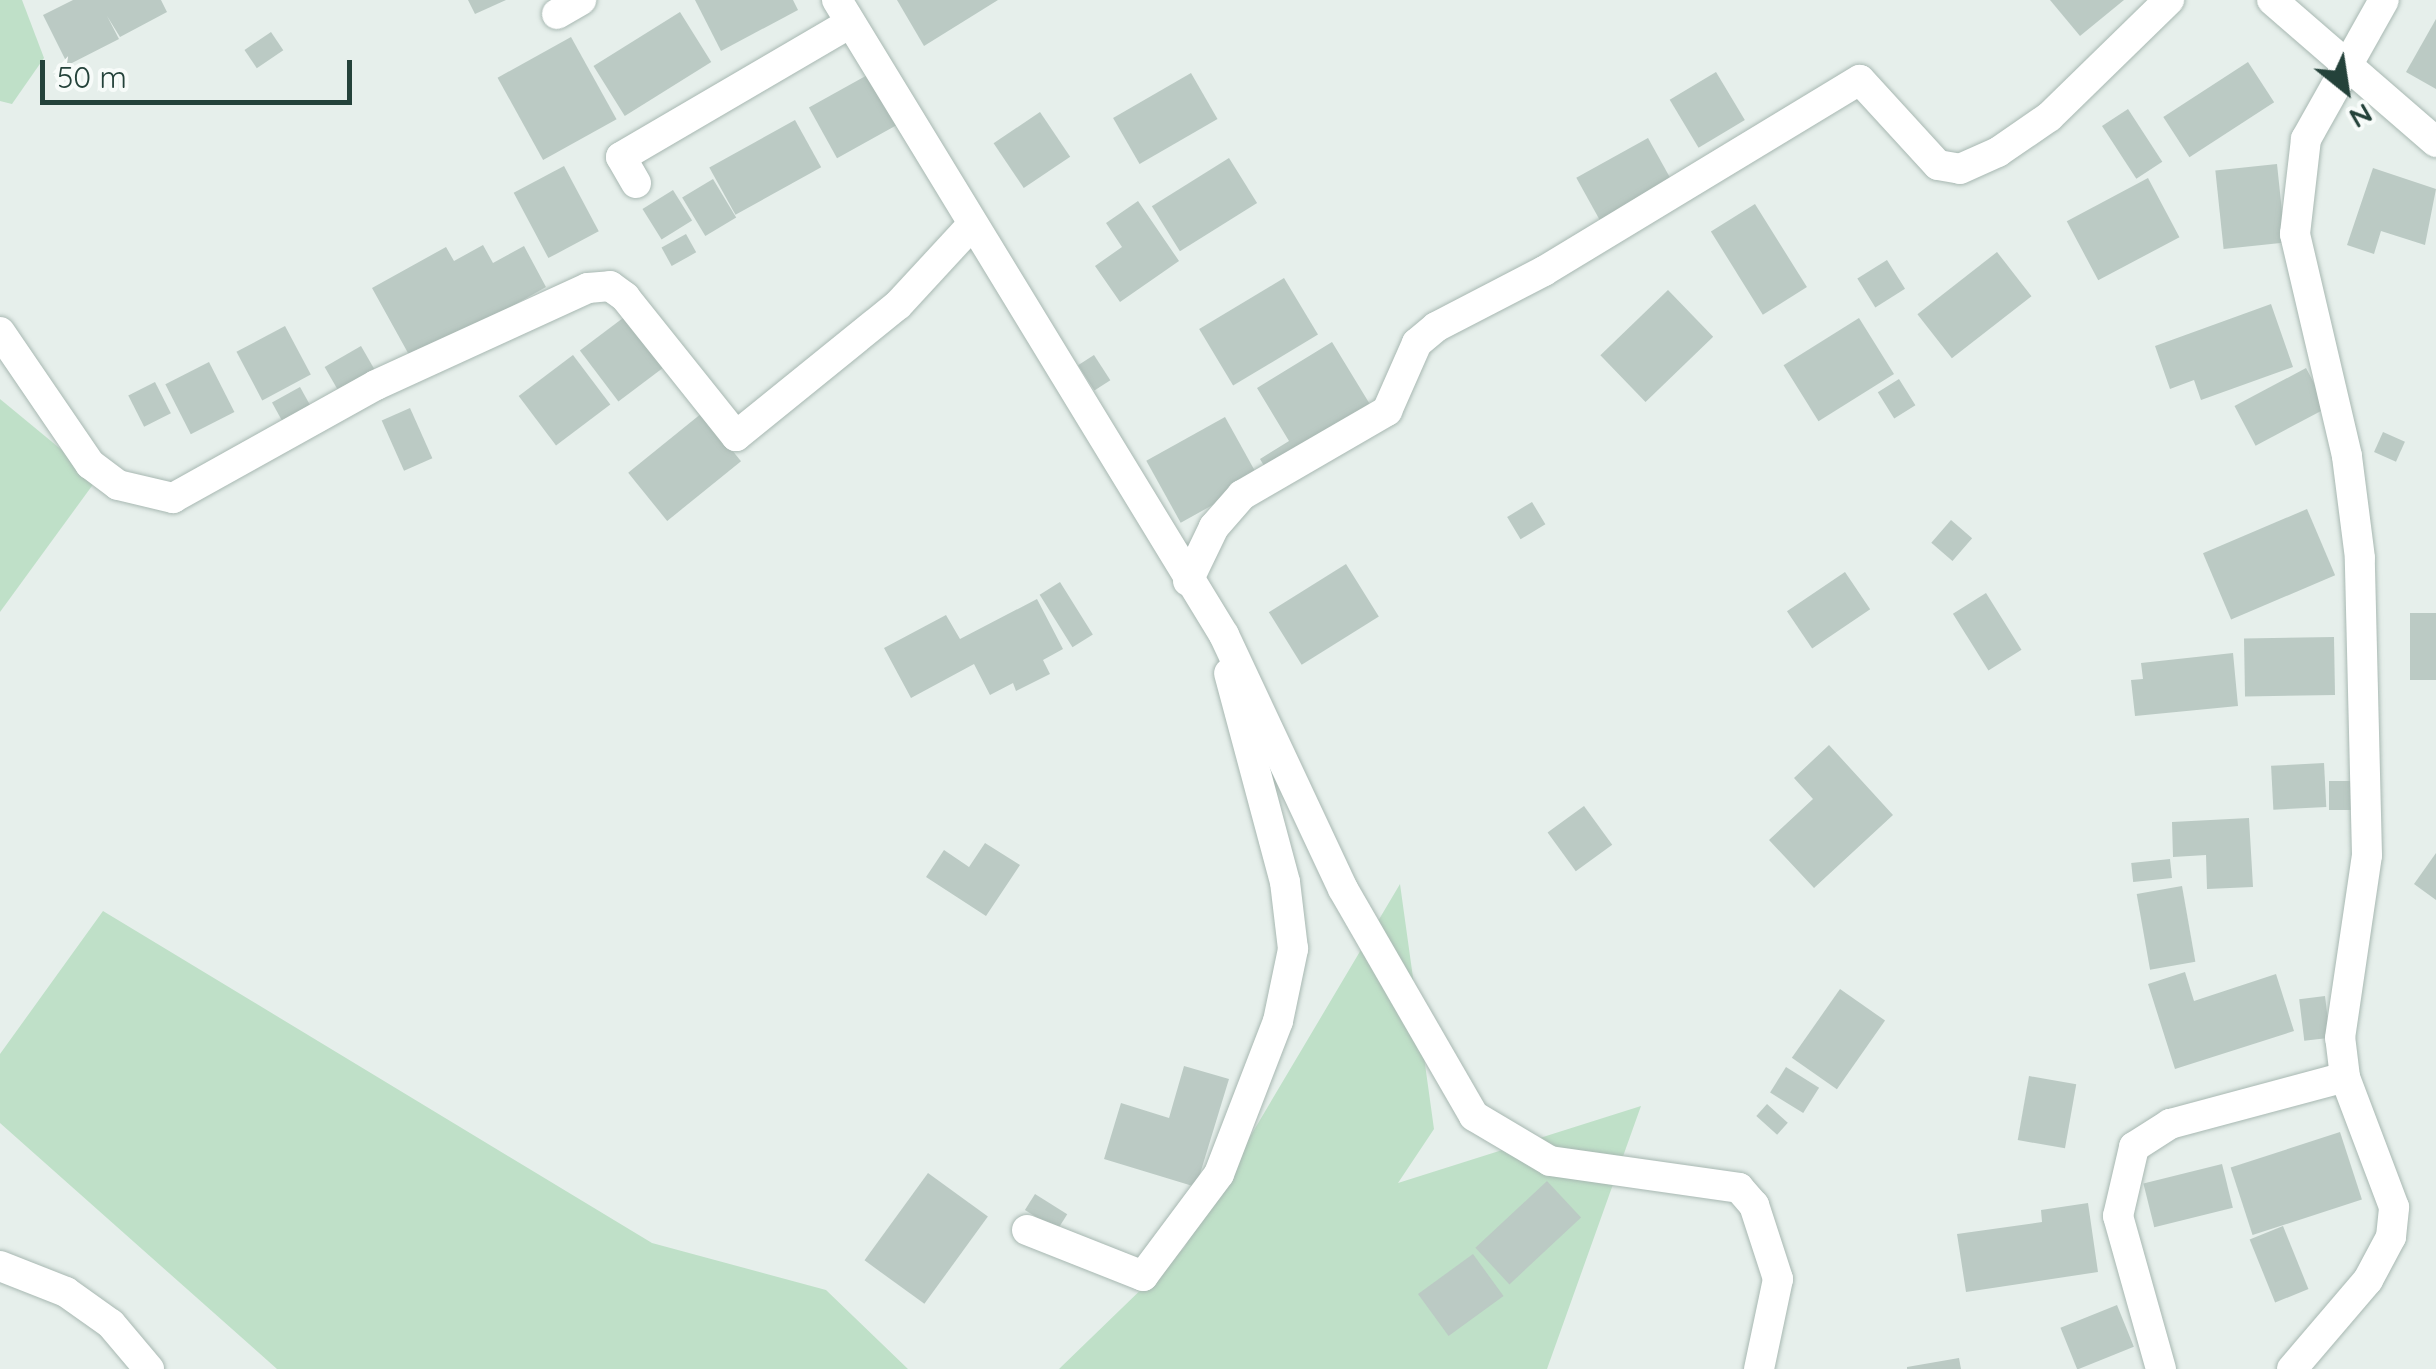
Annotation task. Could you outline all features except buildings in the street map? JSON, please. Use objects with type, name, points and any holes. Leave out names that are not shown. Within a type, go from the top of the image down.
[{"type":"street","points":[[1188,580],[1214,527],[1242,495],[1387,411],[1417,343],[1436,327],[1544,271],[1860,80],[1938,165],[1960,168],[1998,152],[2049,117],[2169,0]]},
{"type":"street","points":[[2272,0],[2348,70],[2436,142]]},
{"type":"street","points":[[2292,1369],[2368,1280],[2390,1237],[2394,1207],[2345,1077],[2340,1038],[2366,855],[2360,558],[2347,456],[2295,234],[2306,140],[2384,0]]},
{"type":"street","points":[[636,183],[621,158],[844,12],[970,227],[1224,635],[1342,889],[1474,1116],[1550,1161],[1686,1176],[1740,1188],[1754,1206],[1778,1279],[1760,1369]]},
{"type":"street","points":[[0,332],[90,464],[118,485],[172,498],[376,385],[588,288],[610,286],[625,297],[736,436],[898,305],[970,227]]},
{"type":"street","points":[[1027,1230],[1143,1276],[1219,1174],[1278,1021],[1292,949],[1285,882],[1236,718],[1224,635]]},
{"type":"street","points":[[2162,1369],[2118,1216],[2134,1147],[2170,1124],[2345,1077]]},
{"type":"street","points":[[0,1266],[66,1292],[112,1324],[149,1369]]},
{"type":"green space","points":[[0,0],[22,0],[44,58],[12,104],[0,101]]},
{"type":"green space","points":[[0,399],[97,479],[0,612]]},
{"type":"green space","points":[[1400,884],[1434,1129],[1398,1183],[1641,1106],[1547,1369],[1059,1369],[1184,1248]]},
{"type":"green space","points":[[103,911],[652,1243],[826,1290],[908,1369],[277,1369],[0,1123],[0,1054]]}]
